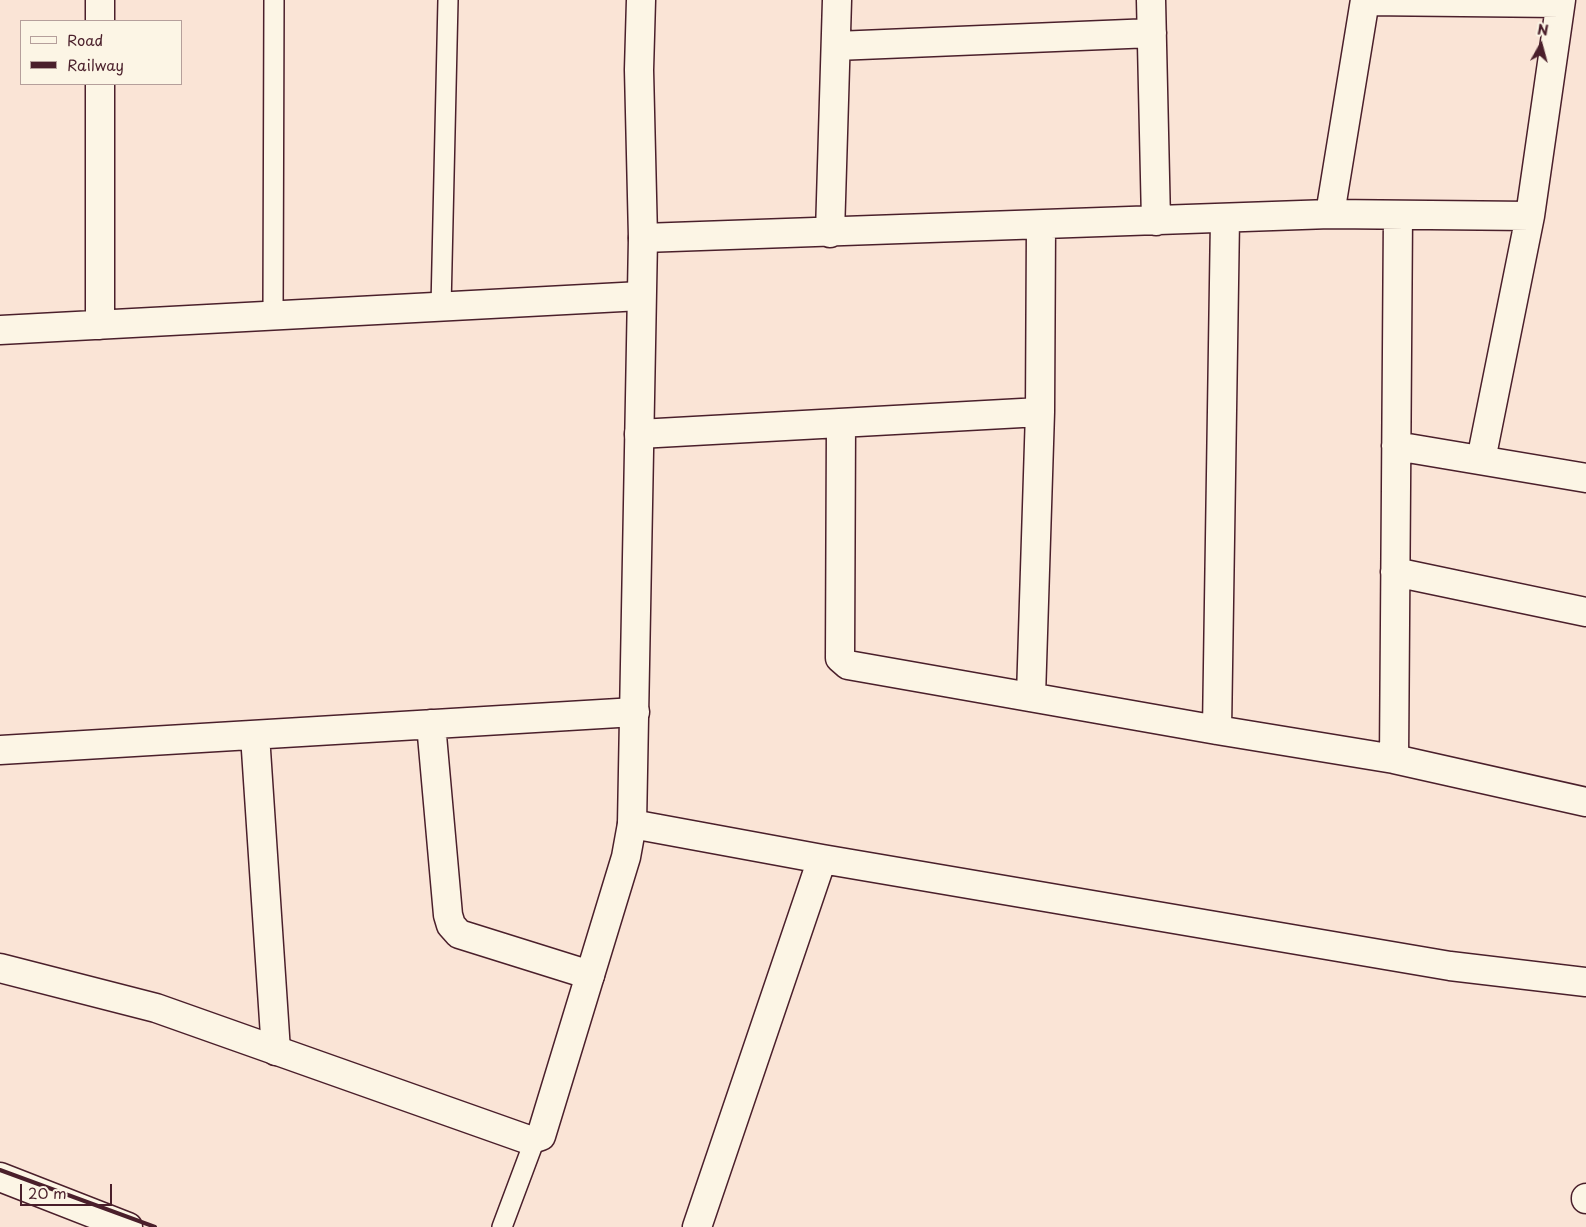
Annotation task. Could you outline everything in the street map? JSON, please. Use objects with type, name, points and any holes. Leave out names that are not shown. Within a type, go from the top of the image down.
[{"type":"street","points":[[100,0],[100,20]]},
{"type":"street","points":[[0,968],[156,1008],[529,1140],[541,1136],[626,856],[632,824],[643,238],[639,70],[641,0]]},
{"type":"street","points":[[830,233],[838,0]]},
{"type":"street","points":[[1151,0],[1156,221]]},
{"type":"street","points":[[1330,214],[1365,1],[1561,2],[1530,216],[1481,460]]},
{"type":"street","points":[[836,46],[1152,33]]},
{"type":"street","points":[[100,85],[100,325]]},
{"type":"street","points":[[643,238],[1041,226],[1330,214],[1530,216]]},
{"type":"street","points":[[1394,759],[1398,215]]},
{"type":"street","points":[[1217,730],[1225,219]]},
{"type":"street","points":[[1031,696],[1040,412],[1041,226]]},
{"type":"street","points":[[0,330],[641,296]]},
{"type":"street","points":[[640,434],[1040,412]]},
{"type":"street","points":[[841,423],[840,658],[843,662],[856,668],[1031,696],[1217,730],[1394,759],[1586,802]]},
{"type":"street","points":[[1396,446],[1586,478]]},
{"type":"street","points":[[1395,572],[1586,612]]},
{"type":"street","points":[[0,750],[635,712]]},
{"type":"street","points":[[430,724],[448,915],[451,925],[459,934],[590,975]]},
{"type":"street","points":[[255,735],[276,1051]]},
{"type":"street","points":[[632,824],[822,859],[1450,966],[1586,982]]},
{"type":"street","points":[[696,1227],[822,859]]},
{"type":"street","points":[[0,1177],[128,1227]]},
{"type":"lane","points":[[273,316],[274,0]]},
{"type":"lane","points":[[441,306],[448,0]]},
{"type":"lane","points":[[502,1227],[535,1139]]},
{"type":"railway","points":[[0,1170],[155,1227]]}]
